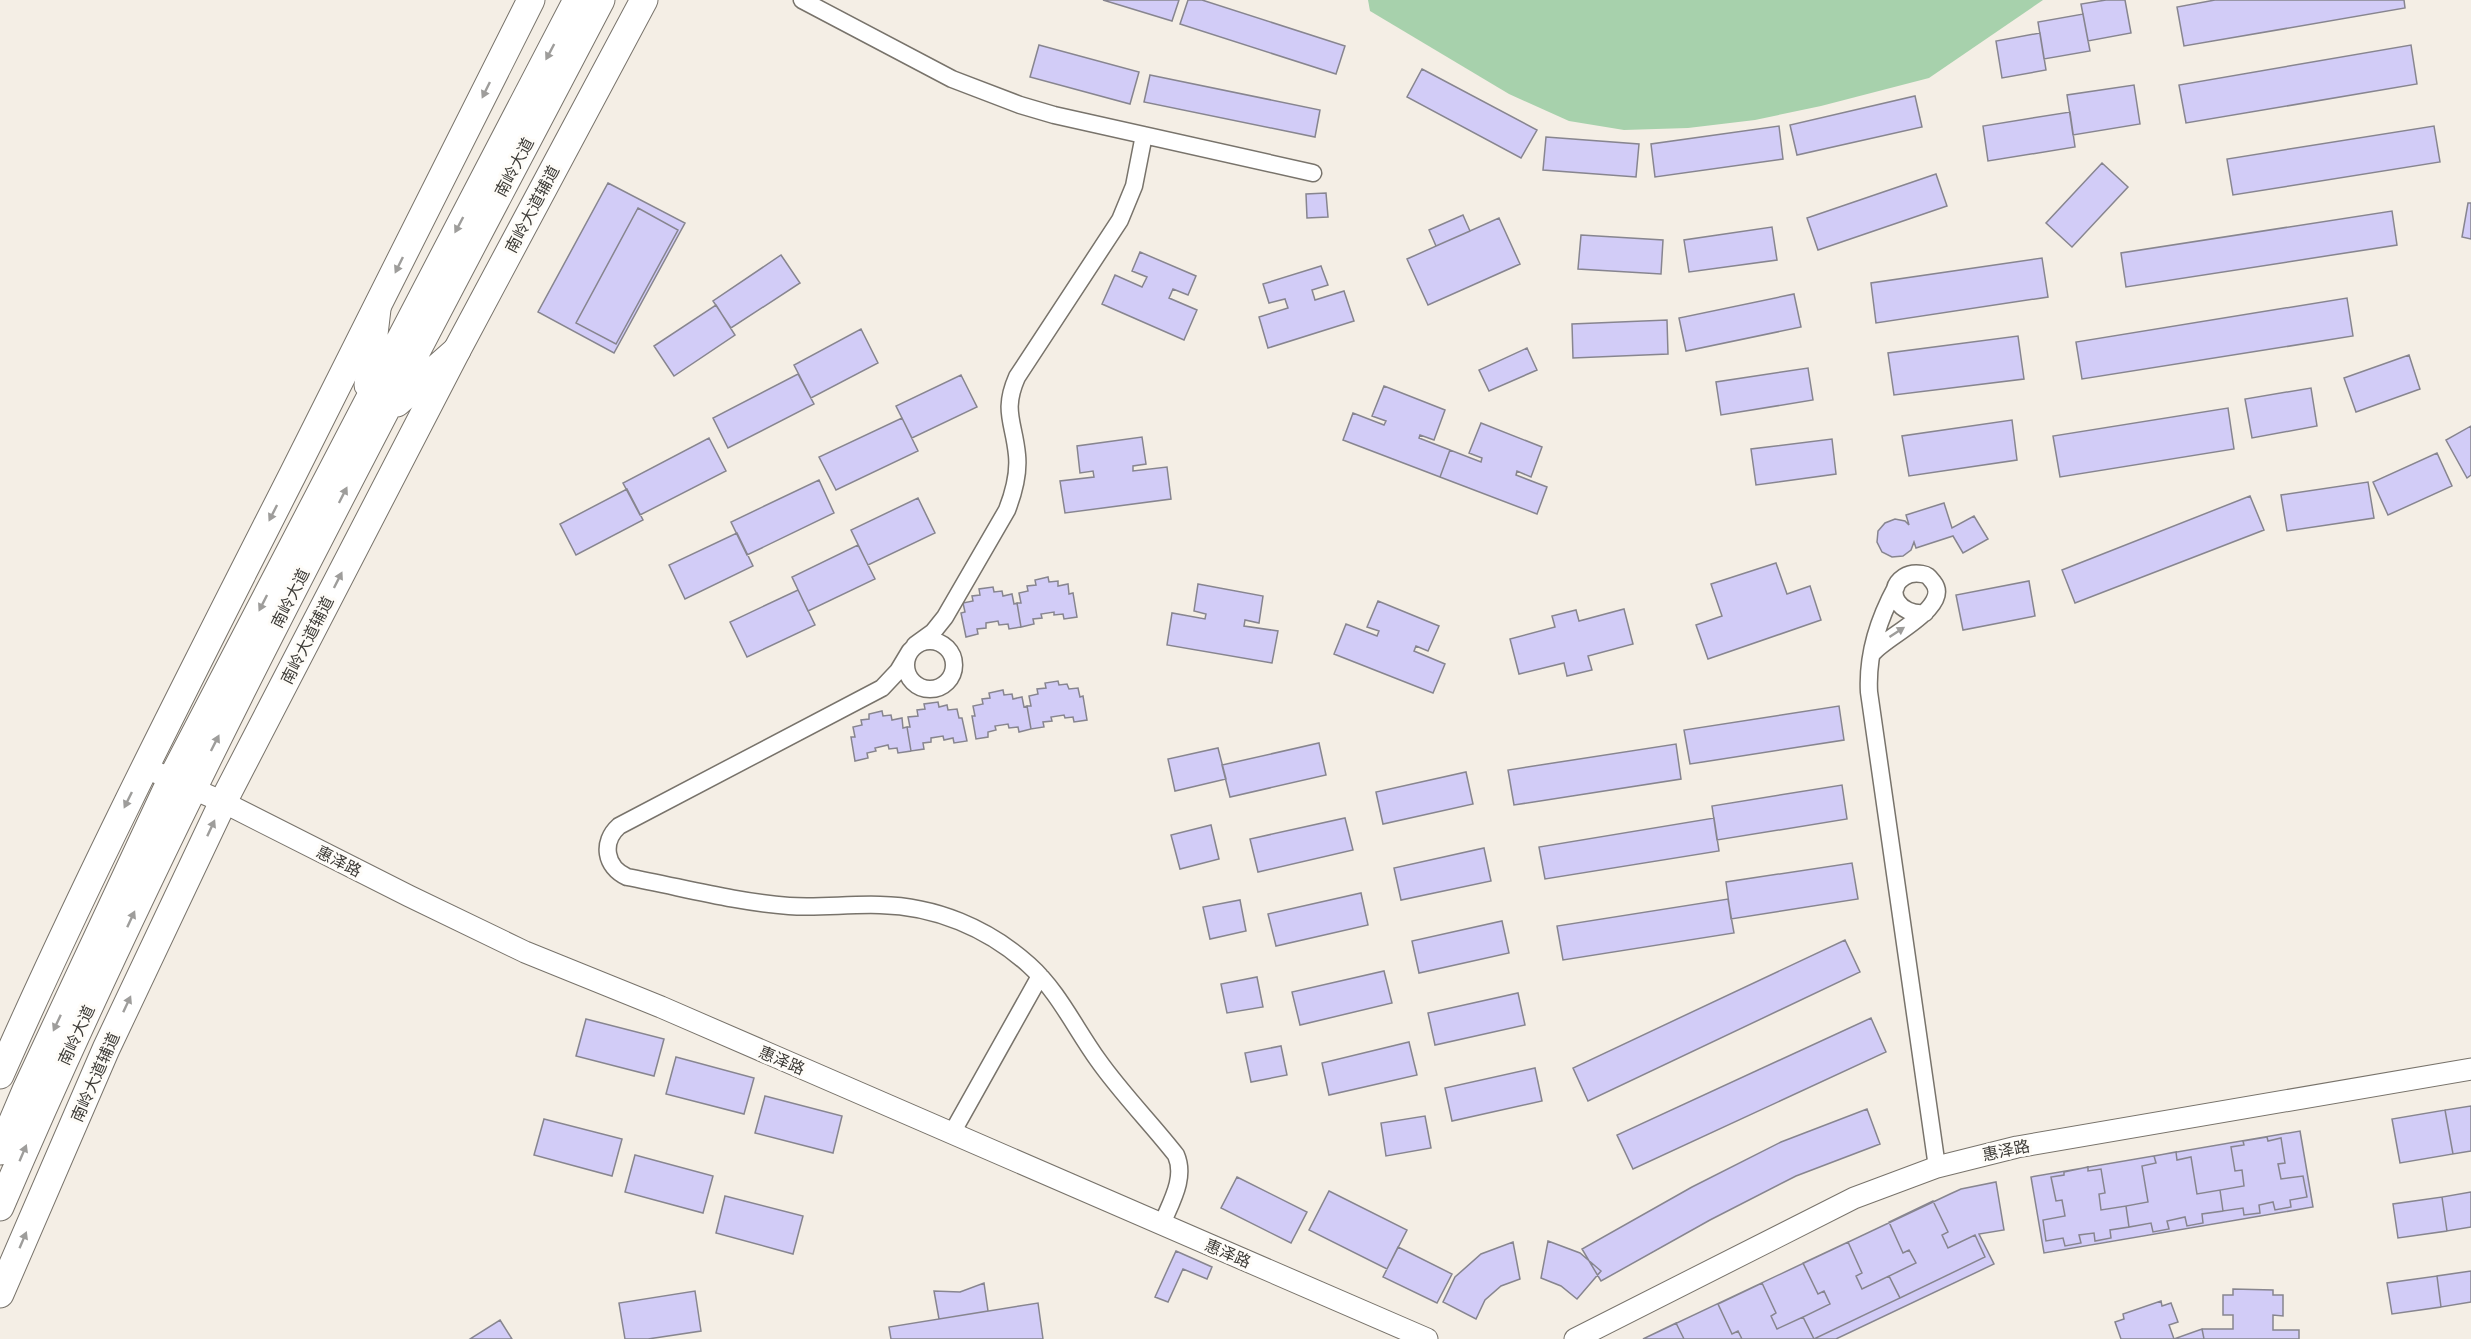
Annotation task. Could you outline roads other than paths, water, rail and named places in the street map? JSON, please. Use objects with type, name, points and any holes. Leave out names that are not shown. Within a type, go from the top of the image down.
[{"type":"main road","points":[[0,1075],[39,985],[144,767],[531,0]]},
{"type":"main road","name":"南岭大道","points":[[0,1151],[31,1080],[375,409],[577,0]]},
{"type":"main road","name":"南岭大道","points":[[375,409],[601,0]]},
{"type":"main road","name":"南岭大道辅道","points":[[0,1294],[106,1049],[223,802],[457,350],[644,0]]},
{"type":"main road","points":[[375,409],[377,309]]},
{"type":"main road","points":[[375,409],[457,350]]},
{"type":"main road","name":"南岭大道","points":[[0,1207],[182,783]]},
{"type":"street","points":[[802,0],[952,79],[985,92],[1054,115],[1313,173]]},
{"type":"street","points":[[1144,135],[1134,186],[1120,220],[1012,387],[1009,420],[1018,469],[1012,496],[945,617],[933,632],[913,648],[898,671],[882,688],[619,826],[607,844],[611,865],[627,877],[745,900],[789,906],[879,904],[928,911],[952,918],[995,939],[1013,951],[1040,976],[1059,999],[1077,1030],[1116,1085],[1176,1155],[1180,1163],[1180,1176],[1162,1224]]},
{"type":"street","points":[[1872,654],[1879,645],[1933,606],[1938,596],[1936,585],[1928,575],[1915,572],[1903,577],[1896,588],[1878,625],[1872,654],[1869,692],[1936,1167]]},
{"type":"street","points":[[1896,588],[1896,600],[1904,610],[1914,615],[1925,613]]},
{"type":"street","points":[[882,688],[904,685],[936,688],[942,686],[952,675],[954,660],[946,646],[942,630],[945,617]]},
{"type":"street","points":[[923,688],[912,681],[905,666],[913,648],[931,640],[946,646]]},
{"type":"street","name":"惠泽路","points":[[144,767],[223,802],[525,952],[661,1007],[1427,1339]]},
{"type":"street","points":[[952,1133],[1040,976]]},
{"type":"street","name":"惠泽路","points":[[1575,1339],[1854,1198],[1936,1167],[2017,1147],[2471,1069]]}]
